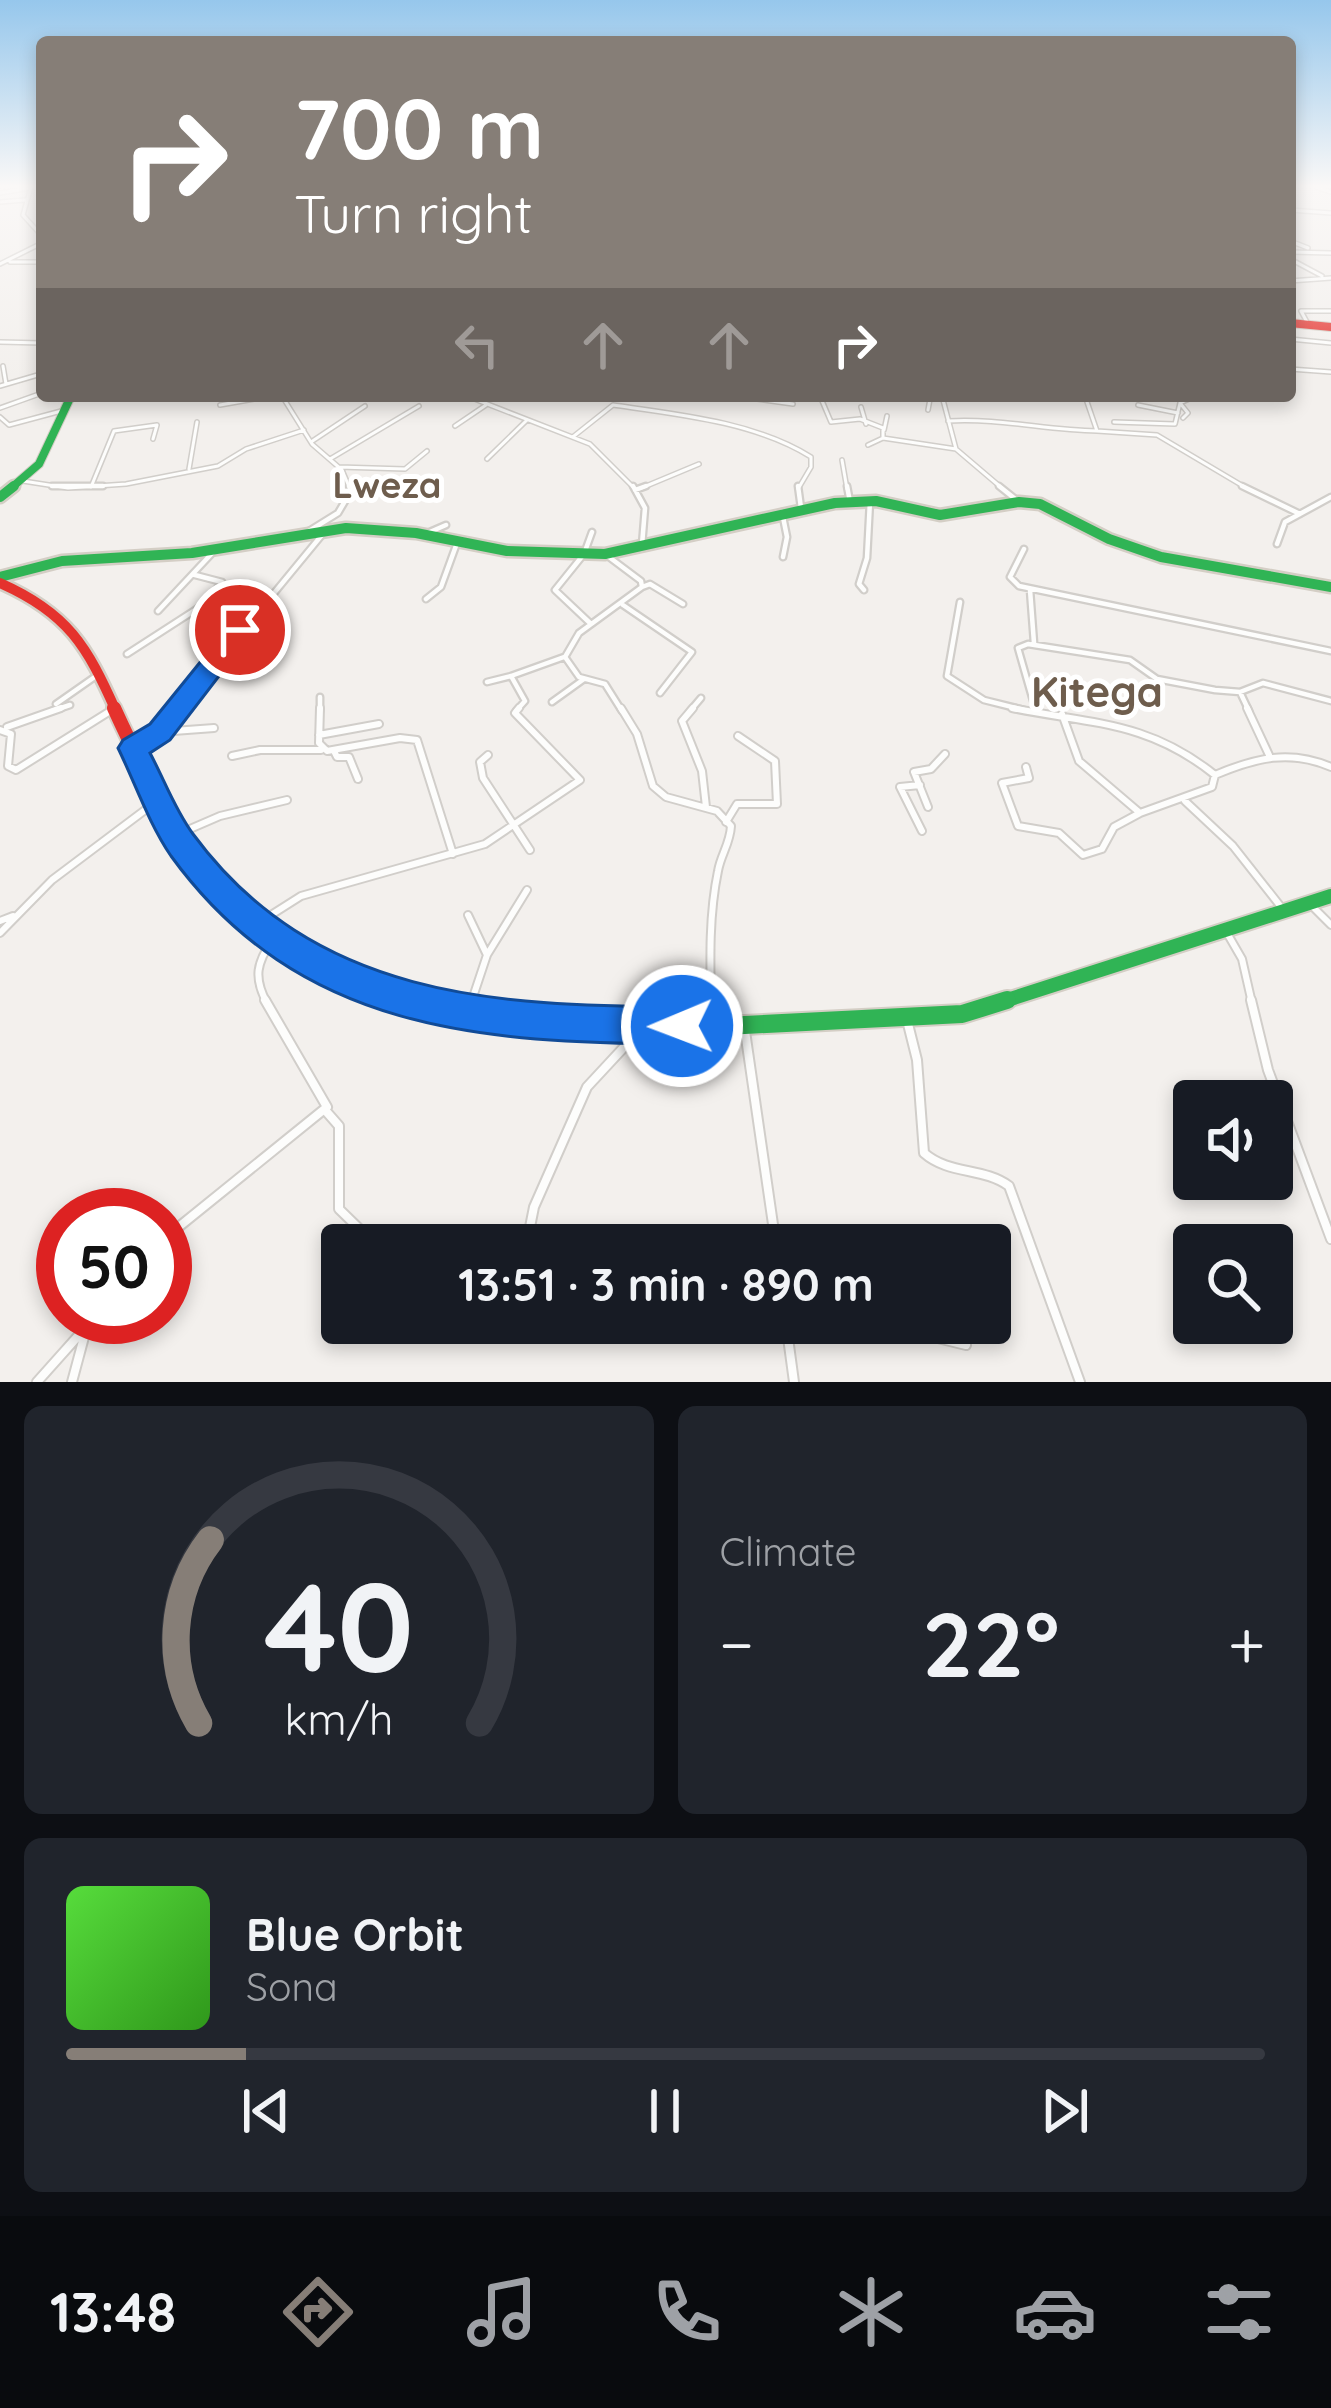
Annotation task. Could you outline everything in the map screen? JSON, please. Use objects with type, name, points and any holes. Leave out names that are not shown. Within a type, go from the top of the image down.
[{"type":"street","points":[[2,263],[36,262]]},
{"type":"street","points":[[1296,262],[1328,280]]},
{"type":"street","points":[[1296,281],[1328,280]]},
{"type":"street","points":[[1308,324],[1300,310],[1331,311]]},
{"type":"street","points":[[1296,323],[1331,327]]},
{"type":"street","points":[[1296,340],[1331,343]]},
{"type":"street","points":[[0,343],[36,343]]},
{"type":"street","points":[[3,366],[3,385],[36,375]]},
{"type":"street","points":[[1296,369],[1331,371]]},
{"type":"street","points":[[0,408],[36,395]]},
{"type":"street","points":[[220,405],[237,402]]},
{"type":"street","points":[[286,402],[311,442],[340,467],[350,497],[334,515],[304,534]]},
{"type":"street","points":[[480,402],[574,436],[621,470],[646,511],[642,545]]},
{"type":"street","points":[[780,402],[794,404]]},
{"type":"street","points":[[822,402],[828,420],[860,419],[884,430]]},
{"type":"street","points":[[928,410],[929,402]]},
{"type":"street","points":[[944,402],[956,449]]},
{"type":"street","points":[[1087,402],[1097,431]]},
{"type":"street","points":[[0,417],[9,425],[68,403]]},
{"type":"street","points":[[0,497],[38,464],[68,403]]},
{"type":"street","points":[[1114,422],[1175,424],[1180,403]]},
{"type":"street","points":[[1138,405],[1180,415],[1188,412],[1180,403]]},
{"type":"street","points":[[455,426],[486,405]]},
{"type":"street","points":[[574,436],[613,405],[770,437],[811,457],[811,467],[798,485],[801,508]]},
{"type":"street","points":[[311,442],[365,406]]},
{"type":"street","points":[[330,459],[418,406]]},
{"type":"street","points":[[860,407],[866,424]]},
{"type":"street","points":[[883,438],[887,416]]},
{"type":"street","points":[[948,421],[995,418],[1056,430],[1156,435],[1300,514]]},
{"type":"street","points":[[488,459],[527,420]]},
{"type":"street","points":[[189,470],[197,422]]},
{"type":"street","points":[[91,487],[116,430],[157,425],[152,439]]},
{"type":"street","points":[[23,481],[91,487],[218,466],[246,449],[304,430]]},
{"type":"street","points":[[868,445],[883,438],[956,449],[1019,502]]},
{"type":"street","points":[[340,467],[406,469],[427,451]]},
{"type":"street","points":[[842,460],[850,502]]},
{"type":"street","points":[[635,490],[699,464]]},
{"type":"street","points":[[1277,544],[1285,522],[1331,497]]},
{"type":"street","points":[[863,590],[859,584],[867,558],[870,501]]},
{"type":"street","points":[[0,580],[62,561],[216,549],[361,527],[516,552],[605,554],[801,508],[870,501],[940,515],[1019,502],[1040,504],[1109,539],[1157,556],[1331,587]]},
{"type":"street","points":[[782,512],[788,536],[783,556]]},
{"type":"street","points":[[424,535],[446,525]]},
{"type":"street","points":[[133,748],[160,732],[326,530]]},
{"type":"street","points":[[591,624],[556,590],[584,554],[592,532]]},
{"type":"street","points":[[426,599],[441,587],[457,543]]},
{"type":"street","points":[[158,611],[216,549]]},
{"type":"street","points":[[1024,549],[1010,581],[1030,589],[1331,651]]},
{"type":"street","points":[[605,554],[641,581],[642,587]]},
{"type":"street","points":[[127,654],[201,607],[222,582],[195,575]]},
{"type":"street","points":[[0,580],[56,612],[80,638],[176,835],[206,875],[272,940],[373,989],[466,1016],[547,1025],[744,1027],[962,1015],[1331,896]]},
{"type":"street","points":[[487,682],[565,657],[572,640],[642,587],[650,584],[683,604]]},
{"type":"street","points":[[1030,589],[1034,644]]},
{"type":"street","points":[[960,602],[947,669],[950,680],[978,698],[1154,735],[1215,776]]},
{"type":"street","points":[[623,605],[692,652],[660,693]]},
{"type":"street","points":[[1036,711],[1030,676],[1018,656],[1018,648],[1034,644],[1130,660],[1157,679],[1240,692],[1268,683],[1331,701]]},
{"type":"street","points":[[565,657],[584,680],[605,684],[637,734],[653,786],[666,797],[717,811],[733,835],[718,870],[709,944],[713,952],[711,1026]]},
{"type":"street","points":[[1,730],[52,708],[98,674]]},
{"type":"street","points":[[256,925],[301,896],[484,844],[581,778],[517,718],[515,713],[525,701],[511,676]]},
{"type":"street","points":[[552,702],[584,680]]},
{"type":"street","points":[[1240,692],[1269,755]]},
{"type":"street","points":[[320,697],[319,742],[337,757],[349,757],[358,779]]},
{"type":"street","points":[[701,698],[682,721],[702,771],[706,807]]},
{"type":"street","points":[[52,708],[70,705]]},
{"type":"street","points":[[1,730],[11,734],[8,766],[16,770],[115,708]]},
{"type":"street","points":[[1062,714],[1079,760],[1140,813]]},
{"type":"street","points":[[319,735],[379,724]]},
{"type":"street","points":[[160,732],[214,728]]},
{"type":"street","points":[[726,822],[737,804],[777,804],[775,761],[738,736]]},
{"type":"street","points":[[232,756],[417,740],[453,854]]},
{"type":"street","points":[[488,754],[481,762],[484,778],[530,850]]},
{"type":"street","points":[[928,808],[914,772],[931,769],[945,754]]},
{"type":"street","points":[[1215,776],[1269,755],[1300,755],[1331,767]]},
{"type":"street","points":[[1026,767],[1029,778],[1002,782],[1018,826],[1059,833],[1083,855],[1102,849],[1105,835],[1140,813],[1212,787],[1215,776]]},
{"type":"street","points":[[920,784],[900,788],[922,831]]},
{"type":"street","points":[[176,835],[220,816],[287,800]]},
{"type":"street","points":[[1184,800],[1233,846],[1285,912]]},
{"type":"street","points":[[0,932],[74,862],[158,801]]},
{"type":"street","points":[[466,1016],[487,955],[527,890]]},
{"type":"street","points":[[1310,903],[1331,925]]},
{"type":"street","points":[[0,921],[18,914]]},
{"type":"street","points":[[468,915],[487,955]]},
{"type":"street","points":[[1227,933],[1242,959],[1268,1070],[1331,1239]]},
{"type":"street","points":[[272,940],[257,963],[258,987],[339,1126],[339,1209],[354,1224]]},
{"type":"street","points":[[906,1015],[917,1060],[924,1154],[938,1165],[989,1173],[1009,1186],[1080,1382]]},
{"type":"street","points":[[531,1224],[586,1087],[642,1026]]},
{"type":"street","points":[[744,1027],[773,1224]]},
{"type":"street","points":[[192,1215],[326,1110]]},
{"type":"street","points":[[37,1382],[71,1344]]},
{"type":"street","points":[[72,1382],[84,1344]]},
{"type":"street","points":[[789,1344],[794,1382]]},
{"type":"street","points":[[963,1344],[967,1345]]},
{"type":"traffic: fast","points":[[0,497],[39,464],[68,402]]},
{"type":"traffic: fast","points":[[0,577],[62,561],[192,553],[346,528],[416,533],[507,551],[605,554],[835,503],[876,501],[940,515],[1019,502],[1040,504],[1109,539],[1161,557],[1331,587]]},
{"type":"traffic: fast","points":[[725,1026],[962,1014],[1331,896]]},
{"type":"traffic: slow","points":[[309,959],[405,999],[473,1016],[581,1026],[725,1026]]},
{"type":"traffic: jam","points":[[1296,324],[1331,327]]},
{"type":"traffic: jam","points":[[0,583],[41,604],[76,634],[153,787],[194,855],[244,914],[309,959]]},
{"type":"district","name":"Lweza","points":[[387,485]]},
{"type":"district","name":"Kitega","points":[[1097,692]]},
{"type":"route","points":[[240,630],[160,732],[133,748],[193,860],[272,940],[373,989],[440,1010],[547,1025],[682,1026]]}]
